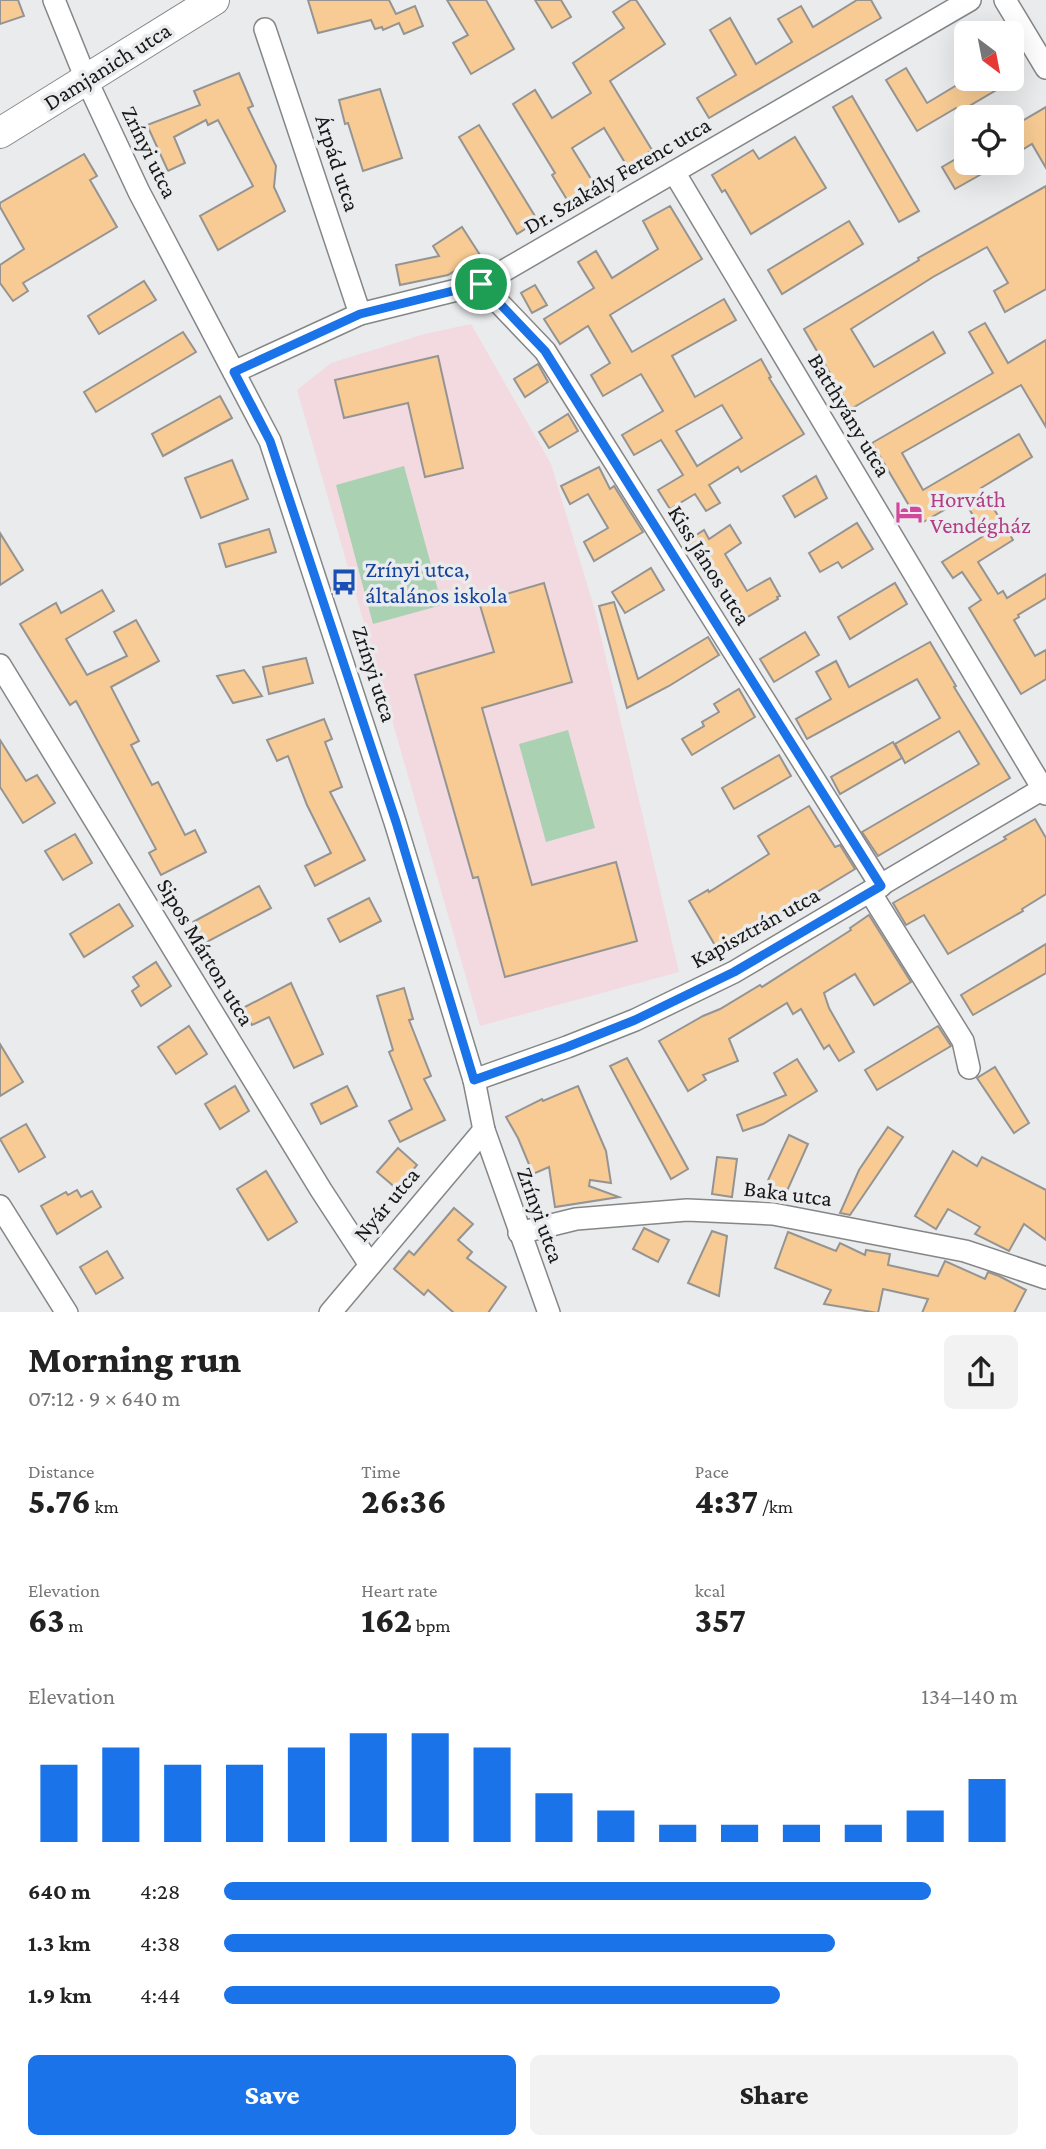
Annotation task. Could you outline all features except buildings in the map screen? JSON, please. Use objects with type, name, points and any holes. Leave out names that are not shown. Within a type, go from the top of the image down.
[{"type":"street","name":"Zrínyi utca","points":[[54,0],[86,79],[139,192],[270,441],[396,822],[474,1080],[484,1129],[549,1312]]},
{"type":"street","name":"Damjanich utca","points":[[0,133],[214,0]]},
{"type":"street","name":"Dr. Szakály Ferenc utca","points":[[234,372],[360,314],[481,284],[970,0]]},
{"type":"street","points":[[1005,0],[1046,68]]},
{"type":"street","name":"Árpád utca","points":[[265,29],[360,314]]},
{"type":"street","name":"Batthyány utca","points":[[674,172],[1045,790]]},
{"type":"street","name":"Kiss János utca","points":[[481,284],[545,351],[875,889],[963,1041],[969,1068]]},
{"type":"street","name":"Sipos Márton utca","points":[[0,665],[321,1190],[370,1265]]},
{"type":"street","name":"Kapisztrán utca","points":[[474,1080],[635,1020],[734,972],[1045,790]]},
{"type":"street","name":"Nyár utca","points":[[330,1312],[484,1129]]},
{"type":"street","points":[[0,1206],[67,1312]]},
{"type":"street","name":"Baka utca","points":[[519,1233],[576,1219],[673,1211],[773,1214],[965,1251],[1046,1278]]},
{"type":"shaded area","points":[[471,324],[551,464],[595,611],[679,972],[480,1026],[297,390],[331,363],[425,334]]},
{"type":"green space","points":[[404,466],[442,605],[373,624],[336,485]]},
{"type":"green space","points":[[568,730],[595,828],[546,842],[519,744]]},
{"type":"place","name":"Horváth Vendégház","points":[[909,512]]},
{"type":"place","name":"Zrínyi utca, általános iskola","points":[[344,582]]},
{"type":"route","points":[[481,284],[545,351],[881,886],[734,972],[635,1020],[474,1080],[396,822],[270,441],[234,372],[360,314],[481,284]]}]
